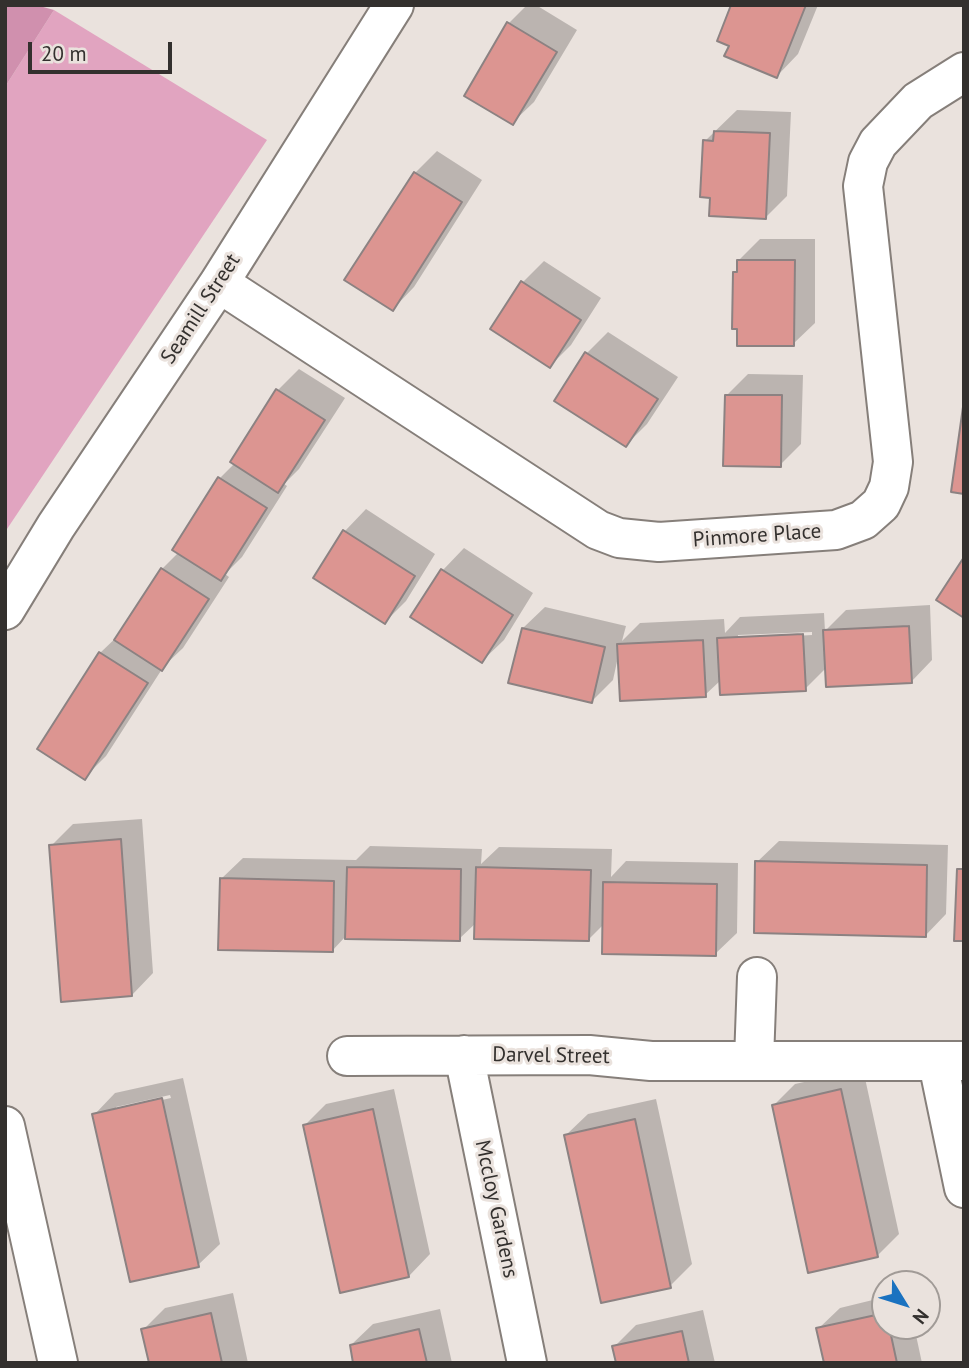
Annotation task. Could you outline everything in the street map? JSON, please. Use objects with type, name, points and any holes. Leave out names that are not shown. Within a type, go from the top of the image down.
[{"type":"street","name":"Seamill Street","points":[[5,610],[56,526],[219,283],[394,5]]},
{"type":"street","name":"Pinmore Place","points":[[219,283],[598,530],[619,538],[659,542],[836,530],[863,520],[881,504],[890,487],[893,462],[863,186],[868,162],[878,143],[918,101],[964,72]]},
{"type":"street","points":[[754,1060],[757,977]]},
{"type":"street","name":"Mccloy Gardens","points":[[464,1055],[527,1363]]},
{"type":"street","name":"Darvel Street","points":[[348,1056],[589,1055],[651,1061],[951,1062]]},
{"type":"street","points":[[951,1062],[964,1188]]},
{"type":"street","points":[[5,1126],[58,1363]]},
{"type":"shaded area","points":[[5,5],[36,5],[54,10],[5,87]]},
{"type":"shaded area","points":[[54,10],[267,140],[5,532],[5,87]]},
{"type":"building","points":[[731,5],[806,5],[777,78],[724,56],[729,46],[717,41]]},
{"type":"building","points":[[507,22],[557,52],[513,125],[464,96]]},
{"type":"building","points":[[714,131],[770,133],[766,219],[709,216],[710,198],[700,197],[703,140],[713,141]]},
{"type":"building","points":[[414,172],[462,202],[393,311],[344,280]]},
{"type":"building","points":[[737,260],[795,260],[794,346],[737,346],[737,329],[732,329],[733,272],[737,272]]},
{"type":"building","points":[[521,281],[581,320],[550,368],[490,329]]},
{"type":"building","points":[[585,352],[658,399],[626,447],[554,401]]},
{"type":"building","points":[[276,389],[325,420],[278,493],[230,462]]},
{"type":"building","points":[[725,395],[782,395],[781,467],[723,466]]},
{"type":"building","points":[[964,407],[964,494],[951,492]]},
{"type":"building","points":[[218,477],[267,508],[221,581],[172,550]]},
{"type":"building","points":[[343,530],[415,576],[385,624],[313,578]]},
{"type":"building","points":[[964,557],[964,618],[936,600]]},
{"type":"building","points":[[161,568],[209,599],[162,671],[114,640]]},
{"type":"building","points":[[441,569],[513,615],[482,663],[410,617]]},
{"type":"building","points":[[909,626],[912,683],[826,687],[823,630]]},
{"type":"building","points":[[522,628],[605,647],[592,703],[508,683]]},
{"type":"building","points":[[803,634],[806,691],[720,695],[717,638]]},
{"type":"building","points":[[703,640],[706,697],[620,701],[617,644]]},
{"type":"building","points":[[99,652],[148,683],[85,780],[37,749]]},
{"type":"building","points":[[121,839],[132,996],[61,1002],[49,845]]},
{"type":"building","points":[[755,861],[927,865],[926,937],[754,933]]},
{"type":"building","points":[[347,867],[461,869],[460,941],[345,939]]},
{"type":"building","points":[[476,867],[591,870],[589,941],[474,939]]},
{"type":"building","points":[[957,869],[964,869],[964,941],[954,941]]},
{"type":"building","points":[[220,878],[334,881],[333,952],[218,950]]},
{"type":"building","points":[[603,882],[717,884],[716,956],[602,954]]},
{"type":"building","points":[[841,1089],[878,1257],[808,1273],[772,1105]]},
{"type":"building","points":[[162,1098],[199,1267],[130,1282],[92,1114]]},
{"type":"building","points":[[373,1109],[409,1277],[340,1293],[303,1125]]},
{"type":"building","points":[[635,1119],[671,1288],[601,1303],[564,1135]]},
{"type":"building","points":[[211,1313],[222,1363],[149,1363],[141,1329]]},
{"type":"building","points":[[871,1316],[871,1340],[892,1340],[897,1363],[824,1363],[816,1328]]},
{"type":"building","points":[[419,1329],[427,1363],[353,1363],[350,1345]]},
{"type":"building","points":[[682,1331],[689,1363],[616,1363],[612,1346]]}]
